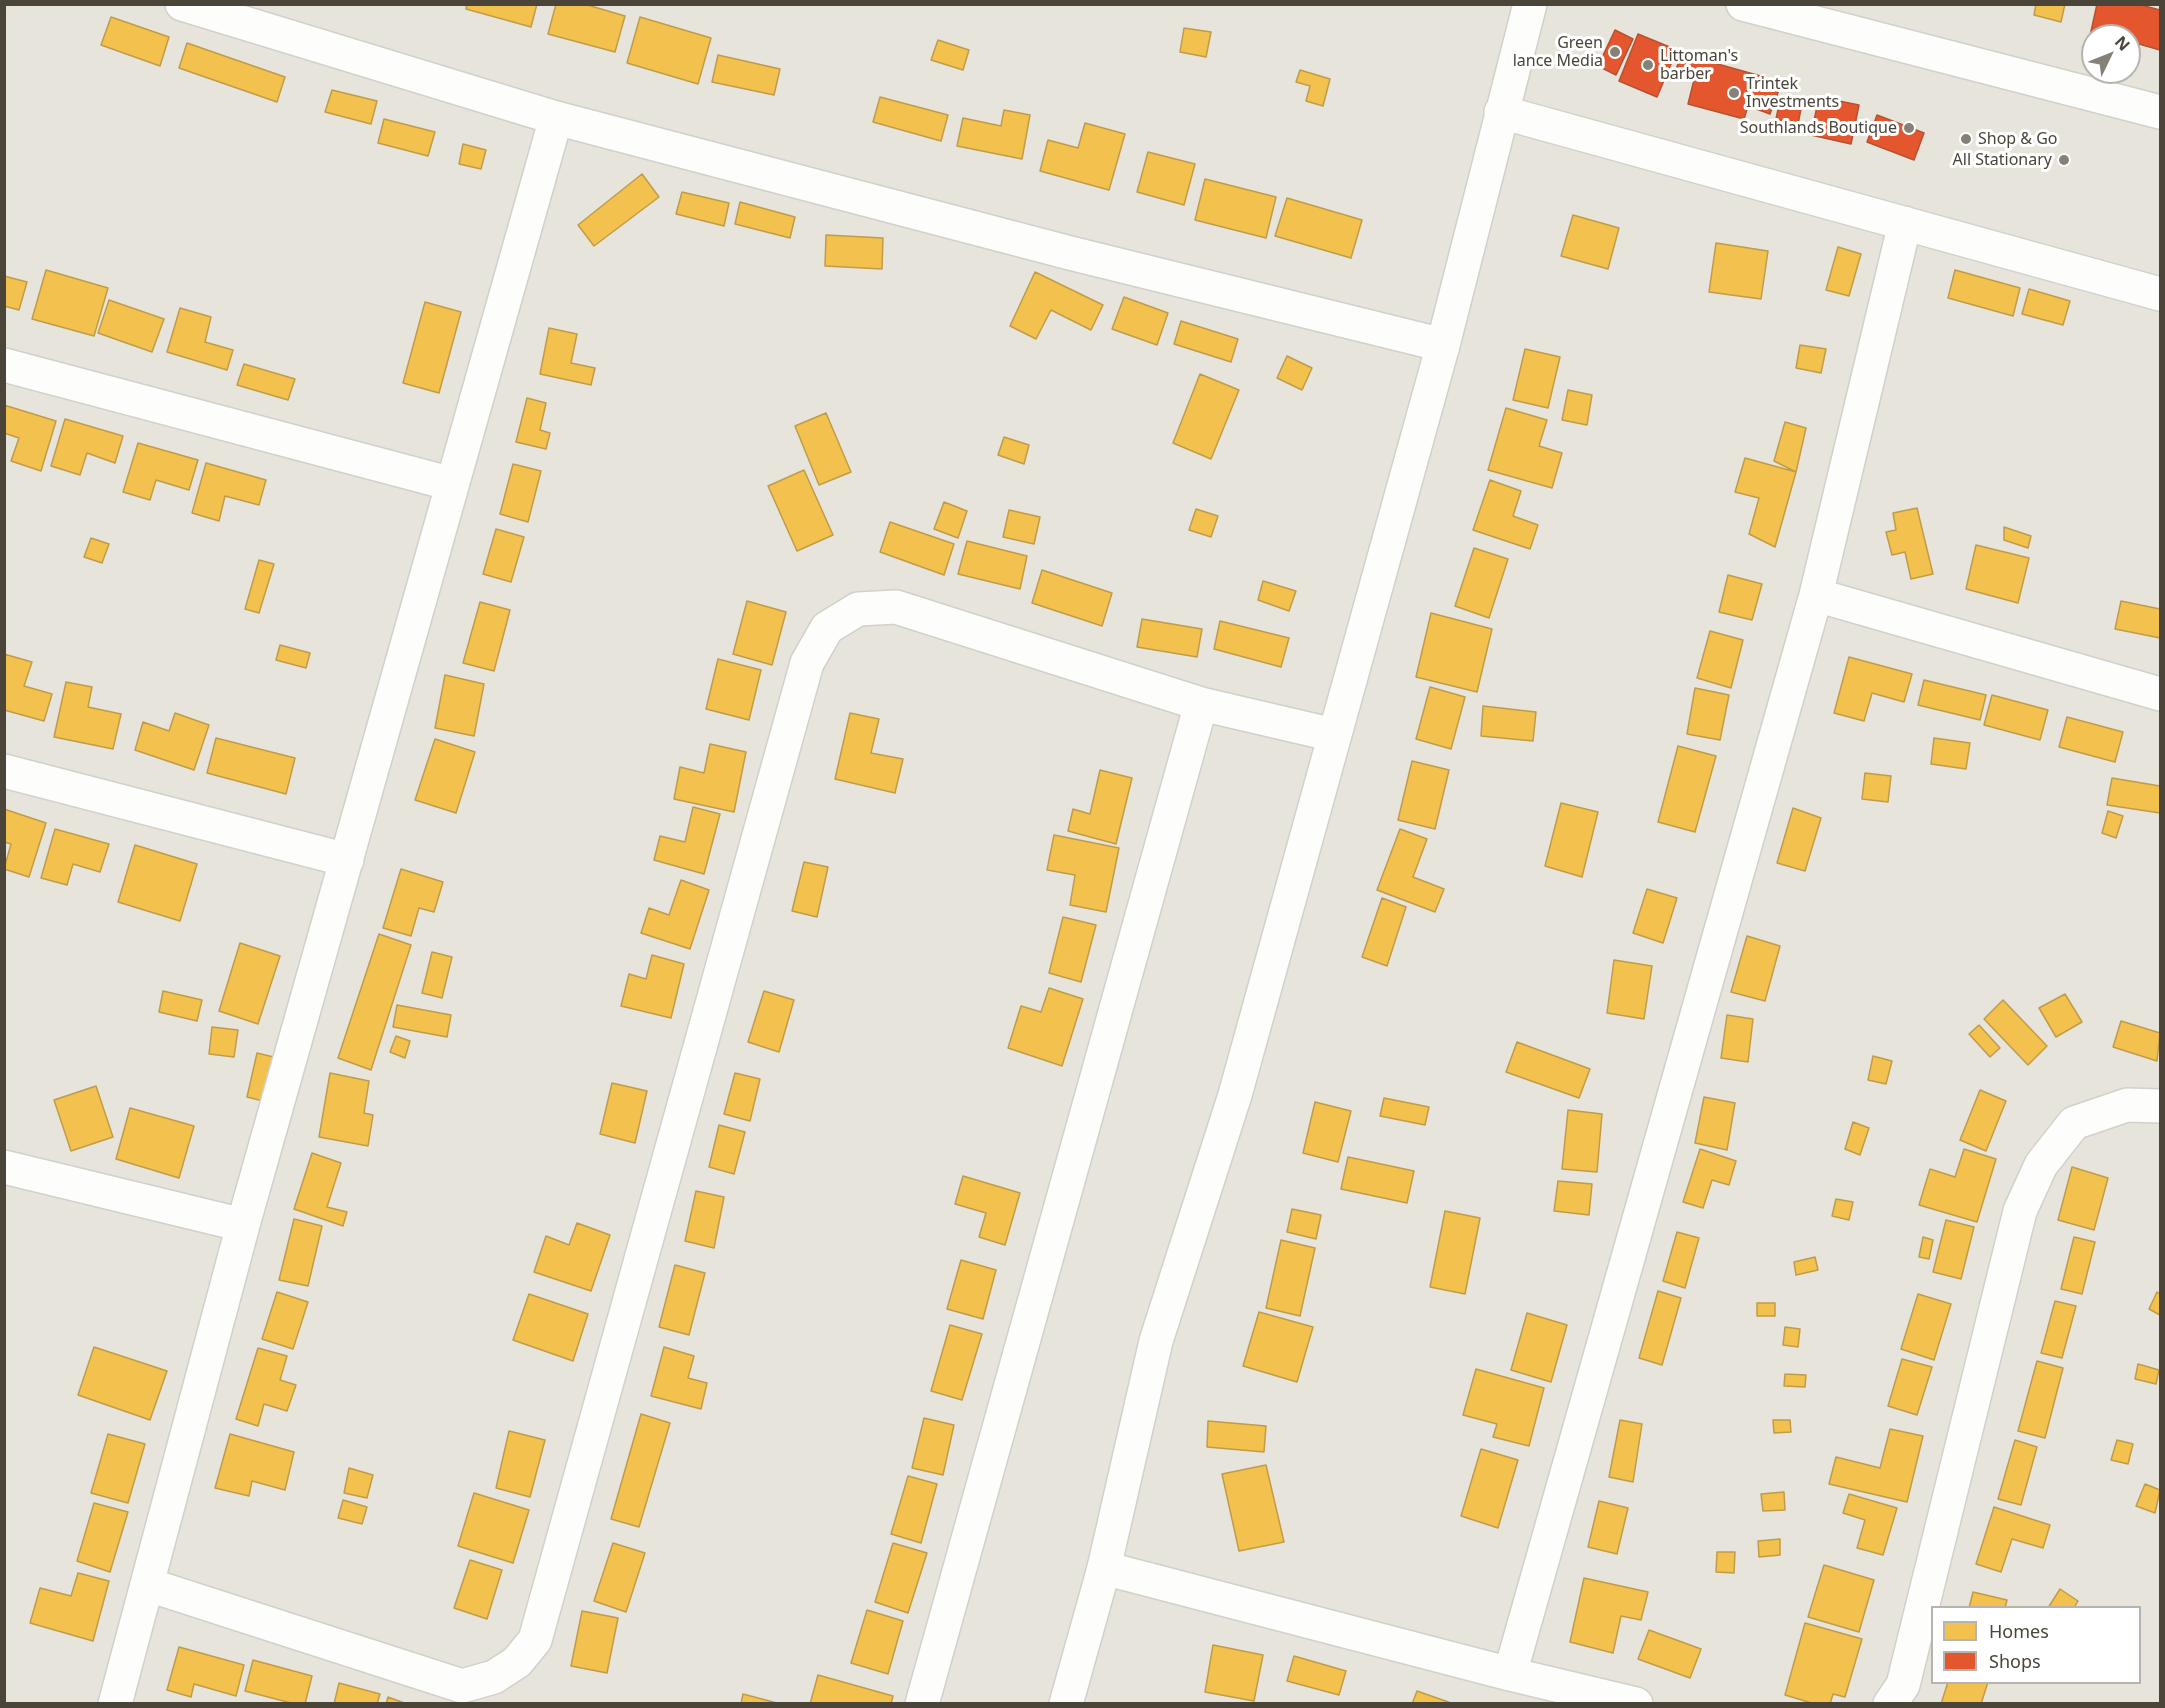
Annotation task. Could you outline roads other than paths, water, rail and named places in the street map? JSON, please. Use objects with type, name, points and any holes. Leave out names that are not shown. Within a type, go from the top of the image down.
[{"type":"street","points":[[182,4],[556,118],[1070,253],[1443,345]]},
{"type":"street","points":[[1066,1704],[1104,1568],[1156,1341],[1235,1095],[1443,345],[1530,4]]},
{"type":"street","points":[[1743,4],[2160,112]]},
{"type":"street","points":[[1501,112],[2160,294]]},
{"type":"street","points":[[115,1704],[243,1225],[556,118]]},
{"type":"street","points":[[1510,1674],[1816,595],[1905,223]]},
{"type":"street","points":[[4,365],[452,484]]},
{"type":"street","points":[[1816,595],[2160,694]]},
{"type":"street","points":[[148,1584],[462,1686],[494,1677],[517,1662],[535,1640],[804,674],[827,628],[858,609],[896,607],[1201,704],[1334,735]]},
{"type":"street","points":[[922,1704],[1201,704]]},
{"type":"street","points":[[4,771],[348,860]]},
{"type":"street","points":[[1890,1704],[1903,1685],[2020,1211],[2041,1165],[2073,1123],[2127,1105],[2160,1106]]},
{"type":"street","points":[[4,1167],[243,1225]]},
{"type":"street","points":[[1104,1568],[1510,1674],[1636,1704]]},
{"type":"place","name":"Green lance Media","points":[[1615,52]]},
{"type":"place","name":"Littoman's barber","points":[[1648,65]]},
{"type":"place","name":"Trintek Investments","points":[[1734,93]]},
{"type":"place","name":"Southlands Boutique","points":[[1909,128]]},
{"type":"place","name":"Shop & Go","points":[[1966,139]]},
{"type":"place","name":"All Stationary","points":[[2064,160]]}]
